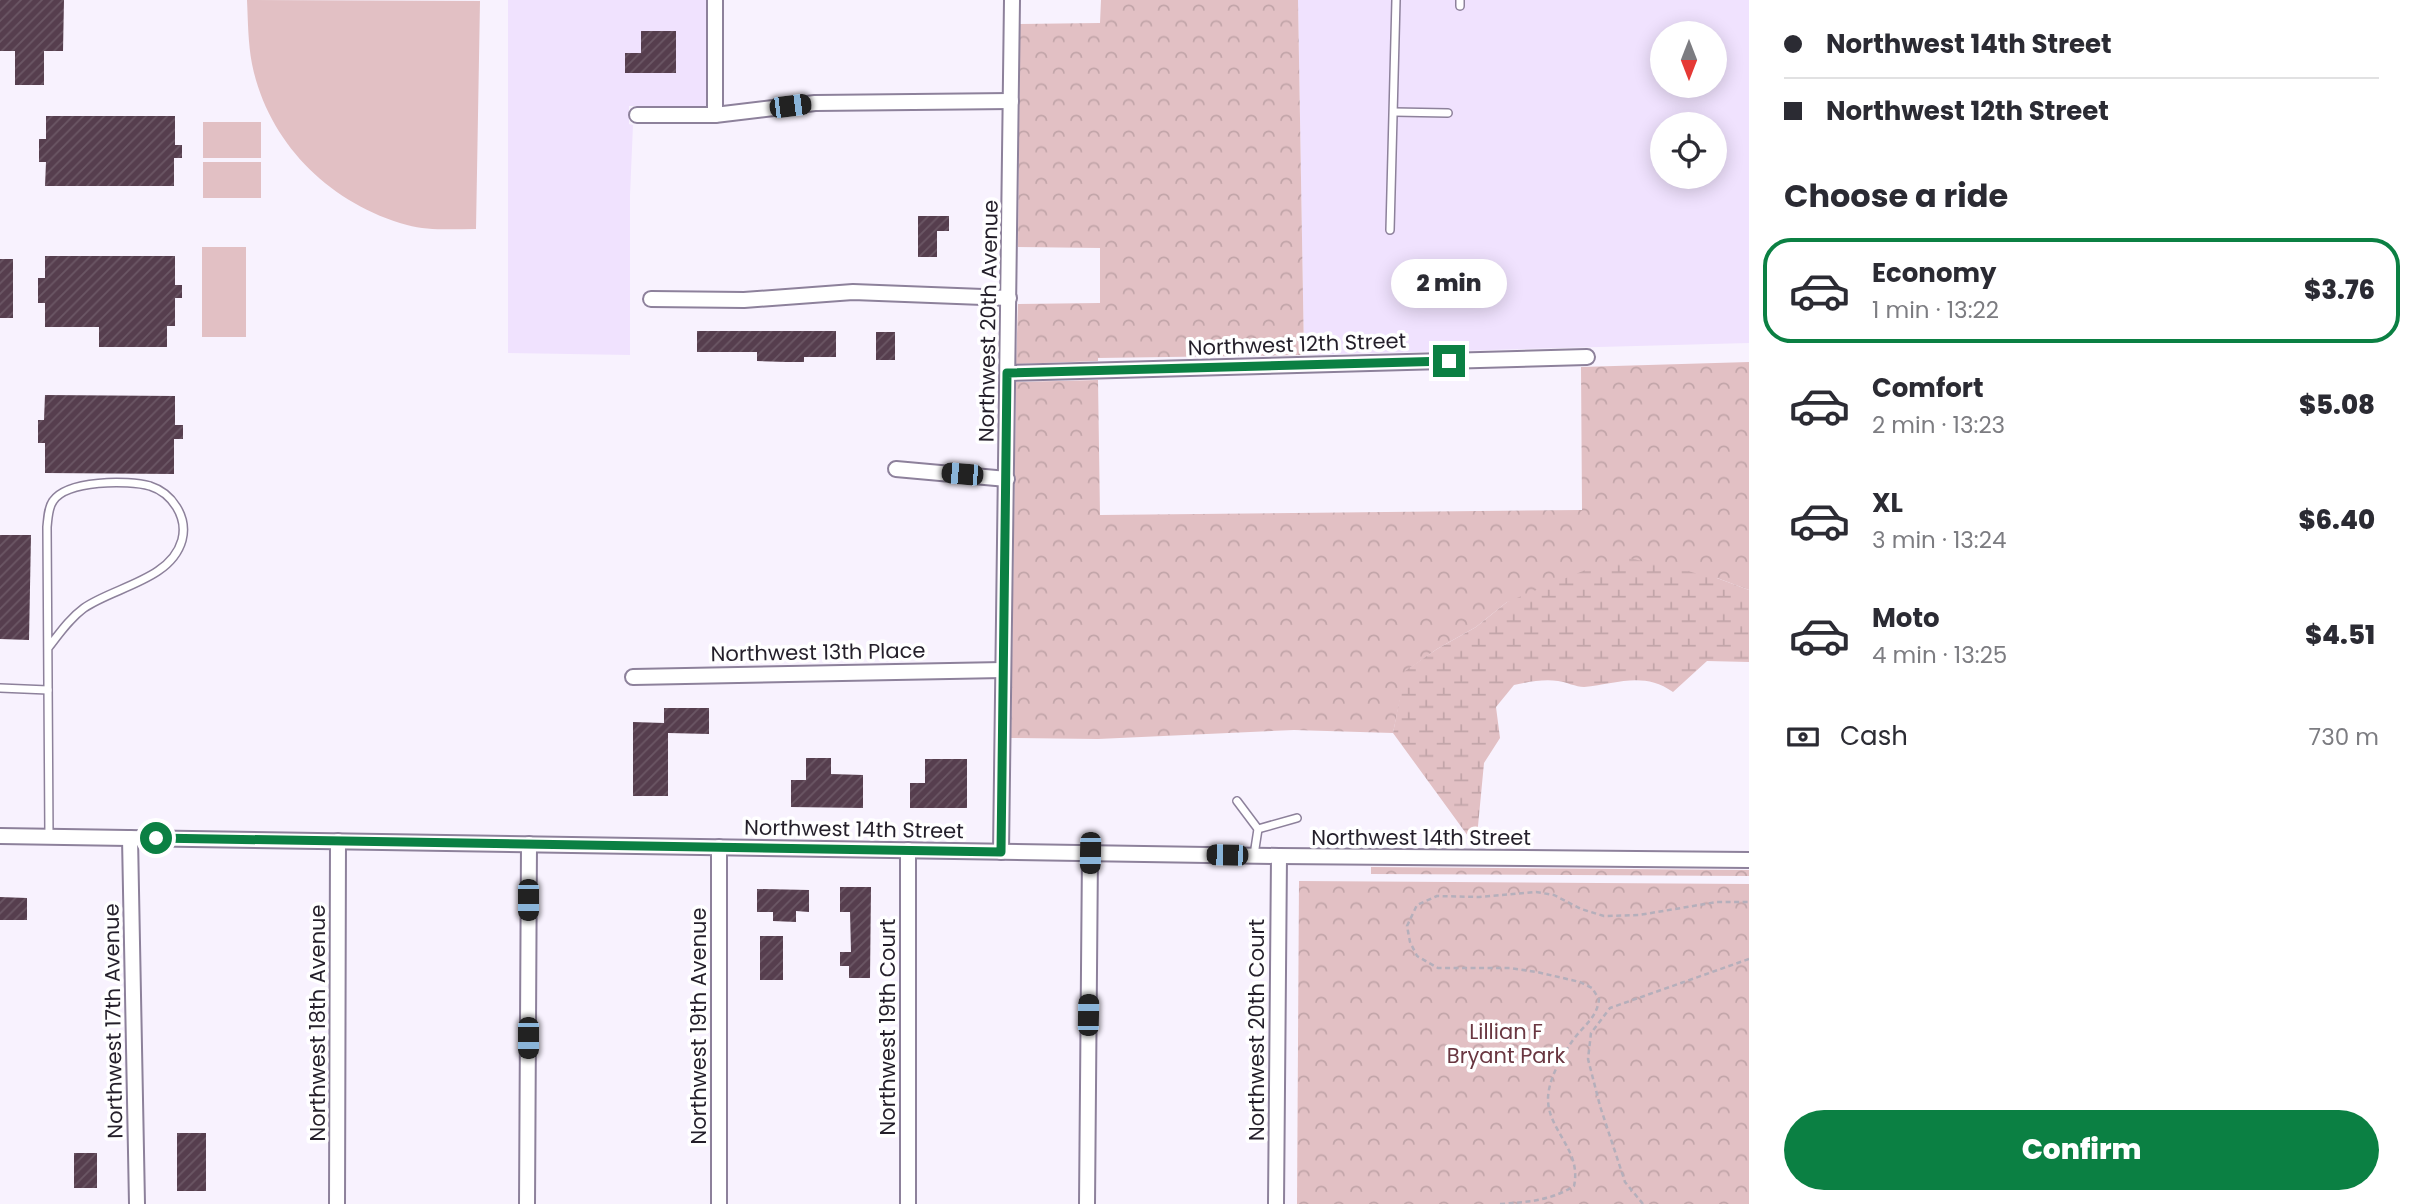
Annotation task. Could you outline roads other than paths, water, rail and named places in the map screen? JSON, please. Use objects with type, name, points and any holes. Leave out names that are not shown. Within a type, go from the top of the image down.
[{"type":"street","points":[[715,0],[715,115]]},
{"type":"street","name":"Northwest 20th Avenue","points":[[1001,852],[1012,0]]},
{"type":"street","points":[[637,115],[715,115],[815,103],[1011,101]]},
{"type":"street","points":[[651,299],[744,300],[853,292],[1009,298]]},
{"type":"street","name":"Northwest 12th Street","points":[[1007,373],[1587,357]]},
{"type":"street","points":[[896,468],[1007,479]]},
{"type":"street","name":"Northwest 13th Place","points":[[633,677],[1003,670]]},
{"type":"street","name":"Northwest 14th Street","points":[[0,836],[1254,856],[1749,860]]},
{"type":"street","name":"Northwest 17th Avenue","points":[[130,838],[137,1204]]},
{"type":"street","name":"Northwest 18th Avenue","points":[[337,1204],[338,841]]},
{"type":"street","points":[[527,1204],[529,844]]},
{"type":"street","name":"Northwest 19th Avenue","points":[[719,847],[719,1204]]},
{"type":"street","name":"Northwest 19th Court","points":[[908,850],[908,1204]]},
{"type":"street","points":[[1087,1204],[1090,853]]},
{"type":"street","name":"Northwest 20th Court","points":[[1276,1204],[1279,856]]},
{"type":"lane","points":[[1390,230],[1396,0]]},
{"type":"lane","points":[[1394,112],[1448,113]]},
{"type":"lane","points":[[48,648],[63,628],[83,609],[106,595],[152,575],[176,554],[182,541],[181,516],[176,505],[166,495],[151,487],[137,484],[88,484],[73,488],[53,500],[47,527],[49,837]]},
{"type":"lane","points":[[0,688],[48,690]]},
{"type":"lane","points":[[1237,801],[1258,829],[1254,856]]},
{"type":"lane","points":[[1258,829],[1297,818]]},
{"type":"park label","name":"Lillian F Bryant Park","points":[[1506,1043]]}]
